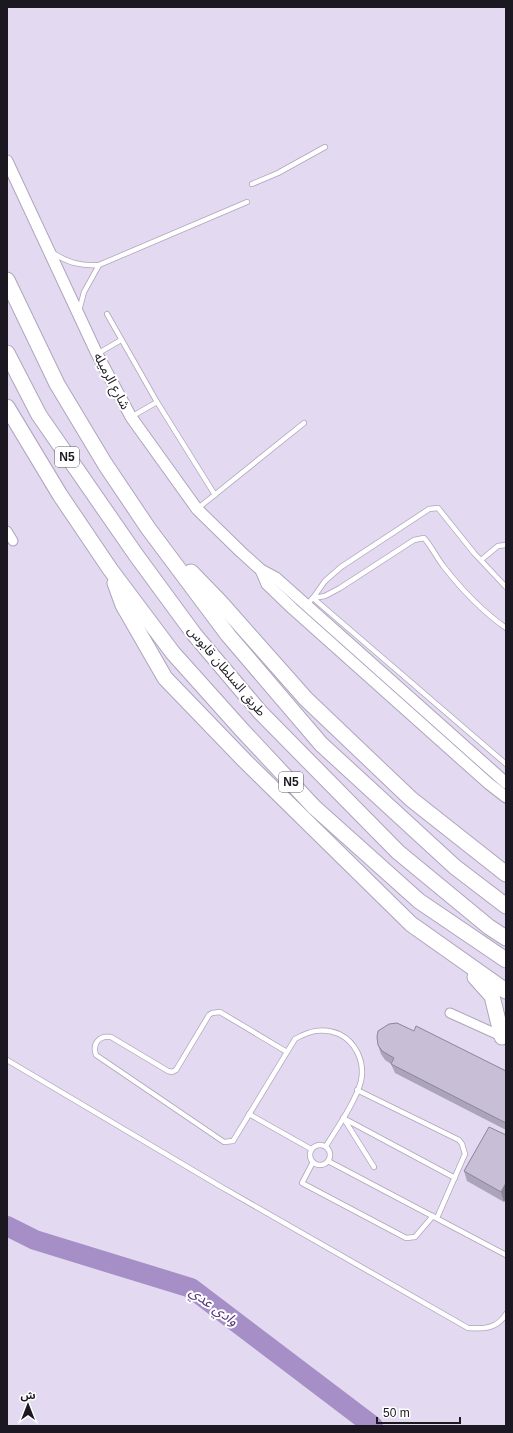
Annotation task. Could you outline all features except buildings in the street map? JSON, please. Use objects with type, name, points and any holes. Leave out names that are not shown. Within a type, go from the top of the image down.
[{"type":"highway","points":[[7,280],[56,384],[105,464],[148,528],[228,635],[321,744],[455,867],[506,906]]},
{"type":"highway","name":"طريق السلطان قابوس","points":[[7,353],[39,415],[123,536],[194,634],[260,712],[398,852],[489,927],[506,938]]},
{"type":"highway","name":"طريق السلطان قابوس","points":[[7,408],[60,495],[110,569],[173,653],[242,730],[314,807],[420,901],[506,960]]},
{"type":"highway","points":[[148,528],[221,602],[306,698],[411,799],[506,874]]},
{"type":"highway","points":[[110,569],[122,605],[165,678],[261,777],[411,924],[506,991]]},
{"type":"highway","points":[[454,954],[492,996],[504,1037]]},
{"type":"street","name":"شارع الرميله","points":[[7,161],[97,354],[131,417],[198,509],[261,570]]},
{"type":"street","points":[[7,531],[13,541]]},
{"type":"street","points":[[261,570],[276,578],[310,602],[506,783]]},
{"type":"street","points":[[261,570],[267,584],[293,609],[488,783],[506,797]]},
{"type":"street","points":[[450,1013],[504,1037]]},
{"type":"lane","points":[[252,184],[278,173],[325,147]]},
{"type":"lane","points":[[50,252],[64,260],[83,265],[99,265],[247,202]]},
{"type":"lane","points":[[78,313],[84,292],[99,265]]},
{"type":"lane","points":[[107,314],[157,402],[215,495]]},
{"type":"lane","points":[[97,354],[121,340]]},
{"type":"lane","points":[[131,417],[157,402]]},
{"type":"lane","points":[[198,509],[304,423]]},
{"type":"lane","points":[[310,602],[324,581],[341,567],[423,513],[434,508],[438,508],[481,560],[506,587]]},
{"type":"lane","points":[[310,602],[340,588],[414,540],[424,538],[442,565],[461,588],[506,628]]},
{"type":"lane","points":[[481,560],[498,546],[506,545]]},
{"type":"lane","points":[[310,602],[506,764]]},
{"type":"lane","points":[[287,1052],[220,1012],[209,1015],[176,1070],[173,1072],[168,1071],[111,1037],[104,1037],[97,1041],[94,1048],[96,1055],[224,1142],[233,1141],[295,1039],[314,1031],[324,1030],[334,1032],[343,1036],[357,1051],[361,1060],[362,1070],[361,1081],[357,1090],[343,1118],[326,1146]]},
{"type":"lane","points":[[7,1060],[218,1185],[468,1328],[484,1329],[495,1325],[506,1314]]},
{"type":"lane","points":[[313,1162],[302,1183],[406,1238],[415,1237],[435,1217],[455,1178],[465,1154],[462,1144],[458,1140],[357,1090]]},
{"type":"lane","points":[[249,1114],[311,1149]]},
{"type":"lane","points":[[343,1118],[374,1167]]},
{"type":"lane","points":[[343,1118],[455,1178]]},
{"type":"lane","points":[[319,1144],[326,1146],[330,1151],[330,1158],[328,1161],[323,1165],[313,1162],[310,1156],[311,1149],[319,1144]]},
{"type":"lane","points":[[328,1161],[506,1255]]},
{"type":"waterway","name":"وادي عدي","points":[[7,1226],[35,1240],[191,1288],[373,1426]]}]
